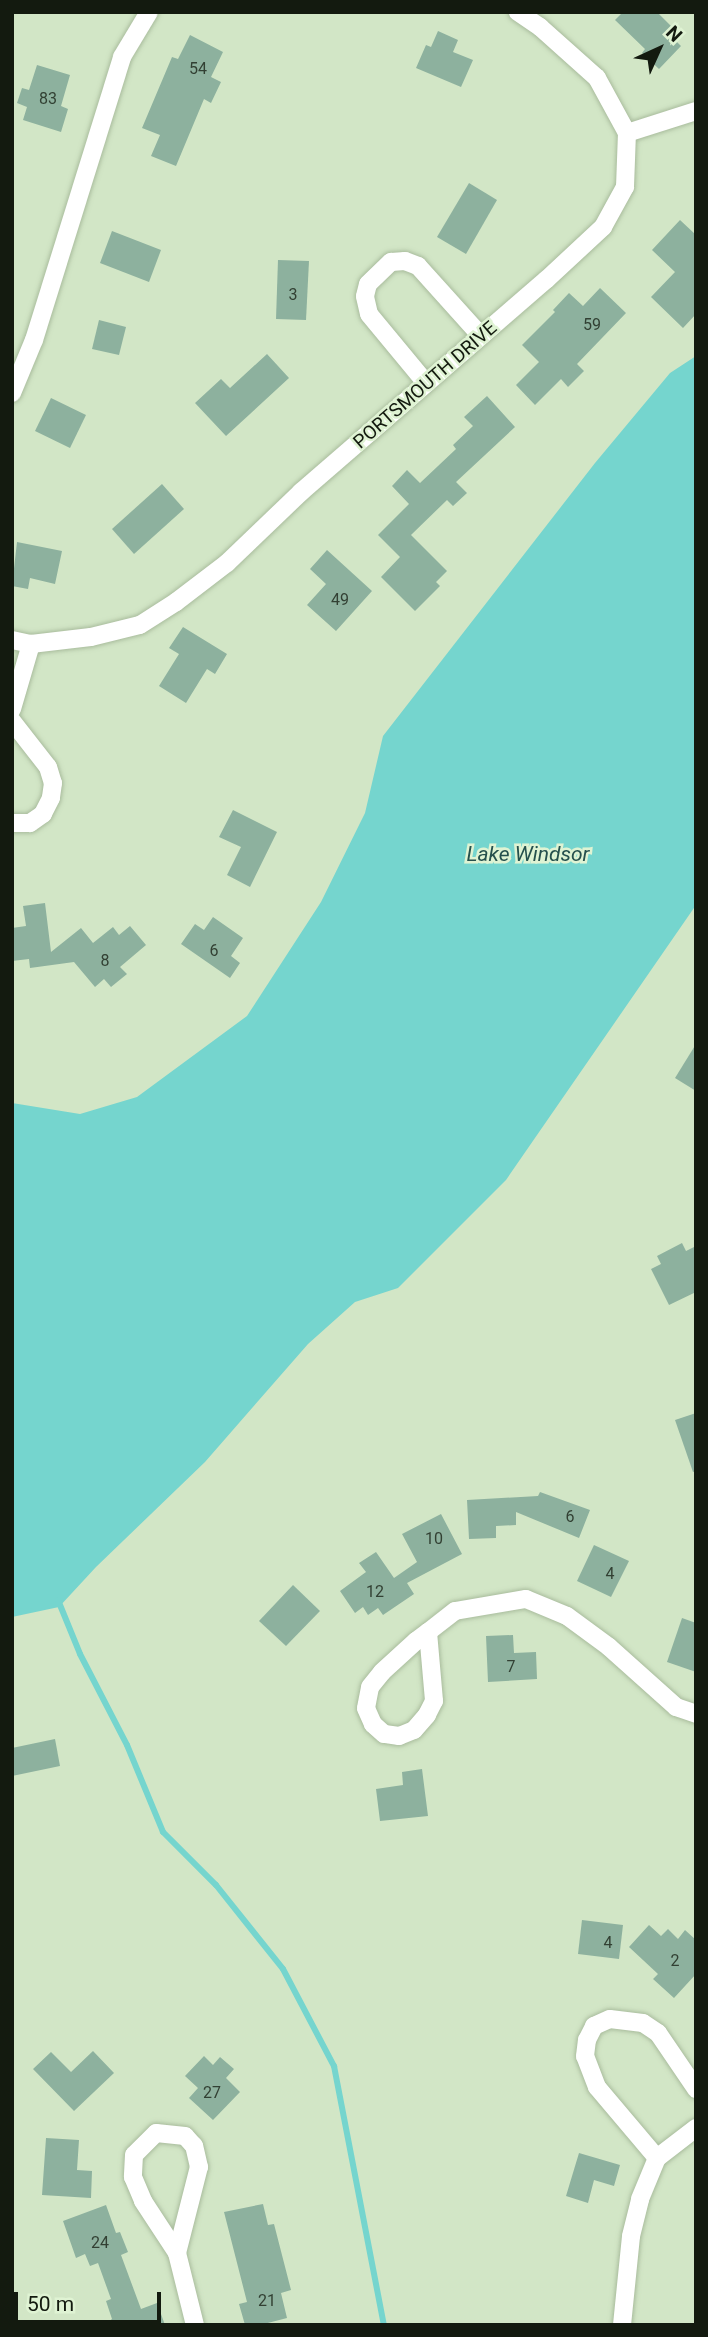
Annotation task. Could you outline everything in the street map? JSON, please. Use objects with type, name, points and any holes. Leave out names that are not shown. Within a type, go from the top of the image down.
[{"type":"street","points":[[12,393],[34,340],[122,57],[149,12]]},
{"type":"street","points":[[518,12],[540,27],[597,78],[627,133],[696,111]]},
{"type":"street","name":"PORTSMOUTH DRIVE","points":[[12,640],[31,644],[91,637],[140,625],[227,563],[301,492],[603,226],[625,187],[627,133]]},
{"type":"street","points":[[426,383],[369,314],[365,296],[368,284],[391,262],[405,261],[418,267],[481,336]]},
{"type":"street","points":[[12,709],[31,644]]},
{"type":"street","points":[[12,721],[48,767],[53,783],[51,798],[43,814],[30,823],[12,822]]},
{"type":"street","points":[[428,1632],[434,1701],[414,1730],[399,1735],[384,1734],[373,1724],[366,1708],[370,1687],[382,1672],[428,1632],[455,1611],[526,1599],[567,1616],[610,1647],[676,1707],[696,1714]]},
{"type":"street","points":[[657,2158],[597,2087],[585,2056],[587,2040],[594,2026],[610,2019],[643,2023],[658,2034],[696,2089]]},
{"type":"street","points":[[622,2325],[631,2236],[640,2199],[657,2158],[696,2128]]},
{"type":"street","points":[[177,2253],[199,2167],[194,2146],[185,2136],[156,2133],[134,2155],[133,2177],[143,2201],[177,2253],[195,2325]]},
{"type":"water","name":"Lake Windsor","points":[[696,356],[696,905],[506,1180],[398,1288],[355,1302],[308,1344],[205,1462],[96,1567],[59,1607],[12,1617],[12,1103],[80,1114],[137,1097],[247,1016],[321,902],[365,813],[383,736],[595,463],[670,373]]},
{"type":"building","points":[[623,12],[657,12],[671,26],[666,31],[681,46],[659,69],[642,53],[645,49],[615,20]]},
{"type":"building","points":[[438,31],[458,40],[453,52],[473,60],[461,87],[416,68],[426,45],[431,47]]},
{"type":"building","points":[[190,35],[223,52],[211,77],[221,82],[211,103],[204,99],[176,166],[151,156],[160,135],[142,128],[172,57],[178,59]]},
{"type":"building","points":[[37,65],[70,75],[61,106],[68,109],[61,132],[23,120],[27,107],[17,103],[22,88],[29,90]]},
{"type":"building","points":[[469,183],[497,200],[466,254],[437,237]]},
{"type":"building","points":[[680,220],[696,235],[696,314],[683,328],[651,297],[675,272],[652,250]]},
{"type":"building","points":[[112,231],[161,250],[149,282],[100,263]]},
{"type":"building","points":[[278,260],[309,261],[306,320],[276,319]]},
{"type":"building","points":[[600,288],[626,313],[577,364],[584,371],[568,387],[561,379],[535,405],[516,385],[539,362],[522,345],[555,312],[553,310],[569,293],[583,306]]},
{"type":"building","points":[[99,320],[126,327],[119,355],[92,349]]},
{"type":"building","points":[[267,354],[289,378],[226,436],[195,403],[221,379],[230,388]]},
{"type":"building","points":[[487,396],[515,427],[456,482],[467,493],[453,506],[447,500],[411,535],[447,571],[436,582],[440,586],[415,611],[381,577],[400,557],[378,535],[409,504],[392,486],[407,470],[420,483],[456,449],[453,445],[473,426],[464,417]]},
{"type":"building","points":[[51,398],[86,415],[70,448],[35,431]]},
{"type":"building","points":[[162,484],[184,509],[134,554],[112,529]]},
{"type":"building","points":[[17,542],[62,551],[55,584],[30,578],[28,589],[12,586]]},
{"type":"building","points":[[327,550],[372,591],[336,631],[307,605],[326,584],[310,569]]},
{"type":"building","points":[[183,627],[227,654],[215,674],[207,669],[186,703],[159,686],[179,654],[169,648]]},
{"type":"building","points":[[233,810],[277,832],[250,887],[227,875],[241,847],[219,837]]},
{"type":"building","points":[[45,903],[51,952],[81,928],[93,943],[113,927],[119,935],[130,926],[146,945],[120,967],[127,974],[111,987],[104,979],[95,987],[74,962],[30,968],[29,959],[12,961],[12,928],[26,926],[23,906]]},
{"type":"building","points":[[213,917],[243,938],[231,956],[240,963],[230,978],[181,944],[195,924],[204,930]]},
{"type":"building","points":[[696,1044],[696,1091],[675,1078]]},
{"type":"building","points":[[682,1243],[686,1251],[696,1246],[696,1292],[669,1305],[651,1269],[661,1264],[657,1256]]},
{"type":"building","points":[[696,1413],[696,1471],[693,1472],[675,1420]]},
{"type":"building","points":[[540,1492],[590,1510],[579,1538],[516,1512],[516,1525],[496,1526],[496,1538],[469,1539],[467,1500],[538,1496]]},
{"type":"building","points":[[441,1514],[462,1554],[407,1583],[414,1594],[383,1615],[378,1608],[368,1615],[363,1607],[355,1613],[340,1591],[366,1572],[359,1563],[376,1552],[394,1578],[417,1562],[402,1534]]},
{"type":"building","points":[[594,1545],[629,1561],[611,1597],[577,1581]]},
{"type":"building","points":[[293,1585],[320,1611],[286,1646],[259,1621]]},
{"type":"building","points":[[682,1618],[696,1623],[696,1672],[667,1662]]},
{"type":"building","points":[[513,1635],[514,1653],[536,1652],[537,1679],[488,1682],[486,1636]]},
{"type":"building","points":[[55,1739],[60,1766],[12,1776],[12,1748]]},
{"type":"building","points":[[422,1769],[428,1816],[380,1821],[376,1789],[403,1785],[402,1772]]},
{"type":"building","points":[[582,1920],[623,1925],[619,1959],[578,1954]]},
{"type":"building","points":[[649,1925],[661,1936],[668,1929],[678,1939],[685,1930],[696,1940],[696,1974],[674,1998],[653,1979],[658,1974],[629,1947]]},
{"type":"building","points":[[93,2051],[114,2073],[74,2111],[33,2069],[51,2052],[71,2072]]},
{"type":"building","points":[[204,2056],[213,2065],[220,2057],[234,2069],[226,2078],[240,2092],[213,2120],[189,2098],[198,2088],[185,2076]]},
{"type":"building","points":[[46,2138],[79,2140],[77,2170],[92,2171],[91,2198],[42,2195]]},
{"type":"building","points":[[579,2153],[620,2165],[614,2186],[594,2180],[588,2203],[566,2196]]},
{"type":"building","points":[[263,2204],[268,2225],[274,2224],[291,2290],[281,2293],[287,2318],[260,2325],[245,2325],[239,2304],[247,2302],[224,2212]]},
{"type":"building","points":[[106,2205],[116,2233],[120,2232],[128,2252],[121,2255],[141,2309],[157,2303],[165,2325],[104,2325],[112,2319],[106,2301],[111,2299],[98,2263],[90,2266],[85,2254],[76,2258],[63,2221]]},
{"type":"waterway","points":[[58,1600],[80,1654],[127,1745],[163,1832],[216,1885],[283,1969],[334,2066],[384,2325]]}]
